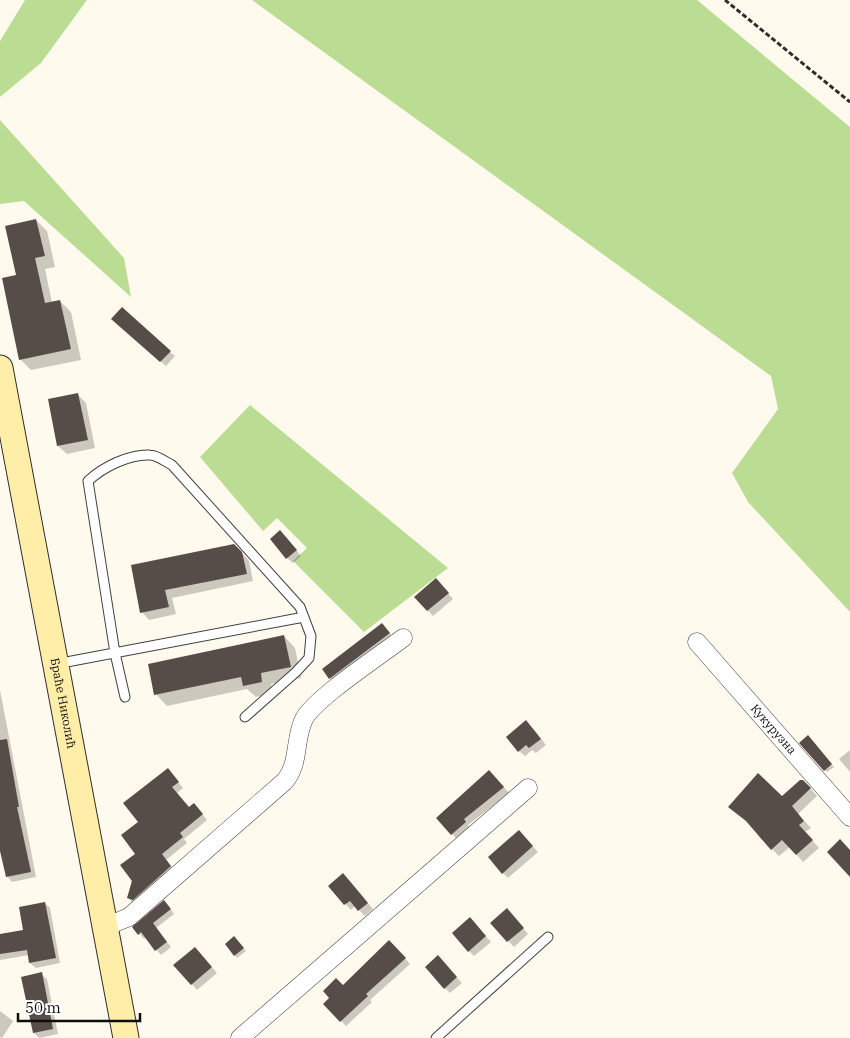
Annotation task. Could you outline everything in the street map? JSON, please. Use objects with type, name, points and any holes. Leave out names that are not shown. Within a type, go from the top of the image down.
[{"type":"main road","name":"Браће Николић","points":[[0,368],[126,1038]]},
{"type":"street","points":[[105,927],[129,917],[285,781],[294,767],[300,729],[308,713],[325,697],[403,638]]},
{"type":"street","name":"Кукурузна","points":[[697,642],[850,817]]},
{"type":"street","points":[[240,1038],[528,788]]},
{"type":"lane","points":[[125,697],[115,653],[88,480],[98,471],[125,460],[151,455],[172,465],[300,606],[312,636],[308,658],[296,672],[245,717]]},
{"type":"lane","points":[[56,664],[304,617]]},
{"type":"lane","points":[[436,1038],[548,937]]},
{"type":"path","points":[[725,0],[850,102]]},
{"type":"green space","points":[[25,0],[87,0],[41,63],[0,97],[0,41]]},
{"type":"green space","points":[[252,0],[697,0],[850,127],[850,612],[748,502],[732,473],[778,409],[771,376]]},
{"type":"green space","points":[[0,120],[124,258],[131,297],[24,201],[0,204]]},
{"type":"green space","points":[[250,405],[448,568],[364,632],[293,561],[307,548],[277,518],[263,531],[200,457]]},
{"type":"building","points":[[36,219],[45,256],[35,258],[45,303],[60,300],[71,349],[19,360],[2,278],[16,275],[5,226]]},
{"type":"building","points":[[122,307],[171,351],[160,362],[111,319]]},
{"type":"building","points":[[78,393],[88,440],[57,446],[48,399]]},
{"type":"building","points":[[280,530],[297,550],[286,559],[270,539]]},
{"type":"building","points":[[234,544],[242,552],[247,574],[165,590],[169,607],[140,613],[131,565]]},
{"type":"building","points":[[436,578],[449,593],[427,611],[414,597]]},
{"type":"building","points":[[382,623],[390,633],[329,679],[322,669]]},
{"type":"building","points":[[284,635],[291,667],[261,673],[262,682],[243,686],[241,677],[154,695],[148,664]]},
{"type":"building","points":[[526,720],[541,739],[529,748],[526,745],[518,752],[506,737]]},
{"type":"building","points":[[808,735],[832,764],[824,771],[799,743]]},
{"type":"building","points":[[7,739],[19,807],[17,807],[31,872],[6,877],[0,851],[0,740]]},
{"type":"building","points":[[168,768],[179,782],[172,787],[189,807],[194,803],[203,814],[180,833],[183,837],[162,854],[171,866],[133,900],[127,898],[132,881],[120,865],[135,854],[121,835],[138,822],[123,803]]},
{"type":"building","points":[[489,770],[504,787],[464,819],[466,822],[451,835],[436,818]]},
{"type":"building","points":[[758,773],[782,796],[800,780],[803,780],[811,788],[792,806],[804,821],[799,825],[813,840],[796,855],[782,840],[771,850],[746,821],[728,807]]},
{"type":"building","points":[[519,830],[533,846],[502,874],[488,857]]},
{"type":"building","points":[[840,839],[850,850],[850,877],[827,852]]},
{"type":"building","points":[[343,873],[368,903],[358,911],[350,901],[344,905],[328,886]]},
{"type":"building","points":[[164,900],[171,909],[153,923],[167,942],[155,951],[141,932],[138,935],[132,927]]},
{"type":"building","points":[[45,902],[56,958],[29,963],[27,950],[0,954],[0,934],[23,930],[19,907]]},
{"type":"building","points":[[507,908],[524,928],[507,942],[490,923]]},
{"type":"building","points":[[470,917],[486,936],[468,952],[452,933]]},
{"type":"building","points":[[234,936],[244,948],[234,956],[225,944]]},
{"type":"building","points":[[389,940],[406,958],[366,994],[368,996],[340,1022],[323,1004],[329,998],[323,991],[336,978],[343,985]]},
{"type":"building","points":[[195,947],[212,967],[191,985],[173,965]]},
{"type":"building","points":[[438,955],[457,977],[444,989],[425,967]]},
{"type":"building","points":[[42,972],[53,1029],[33,1033],[21,977]]}]
